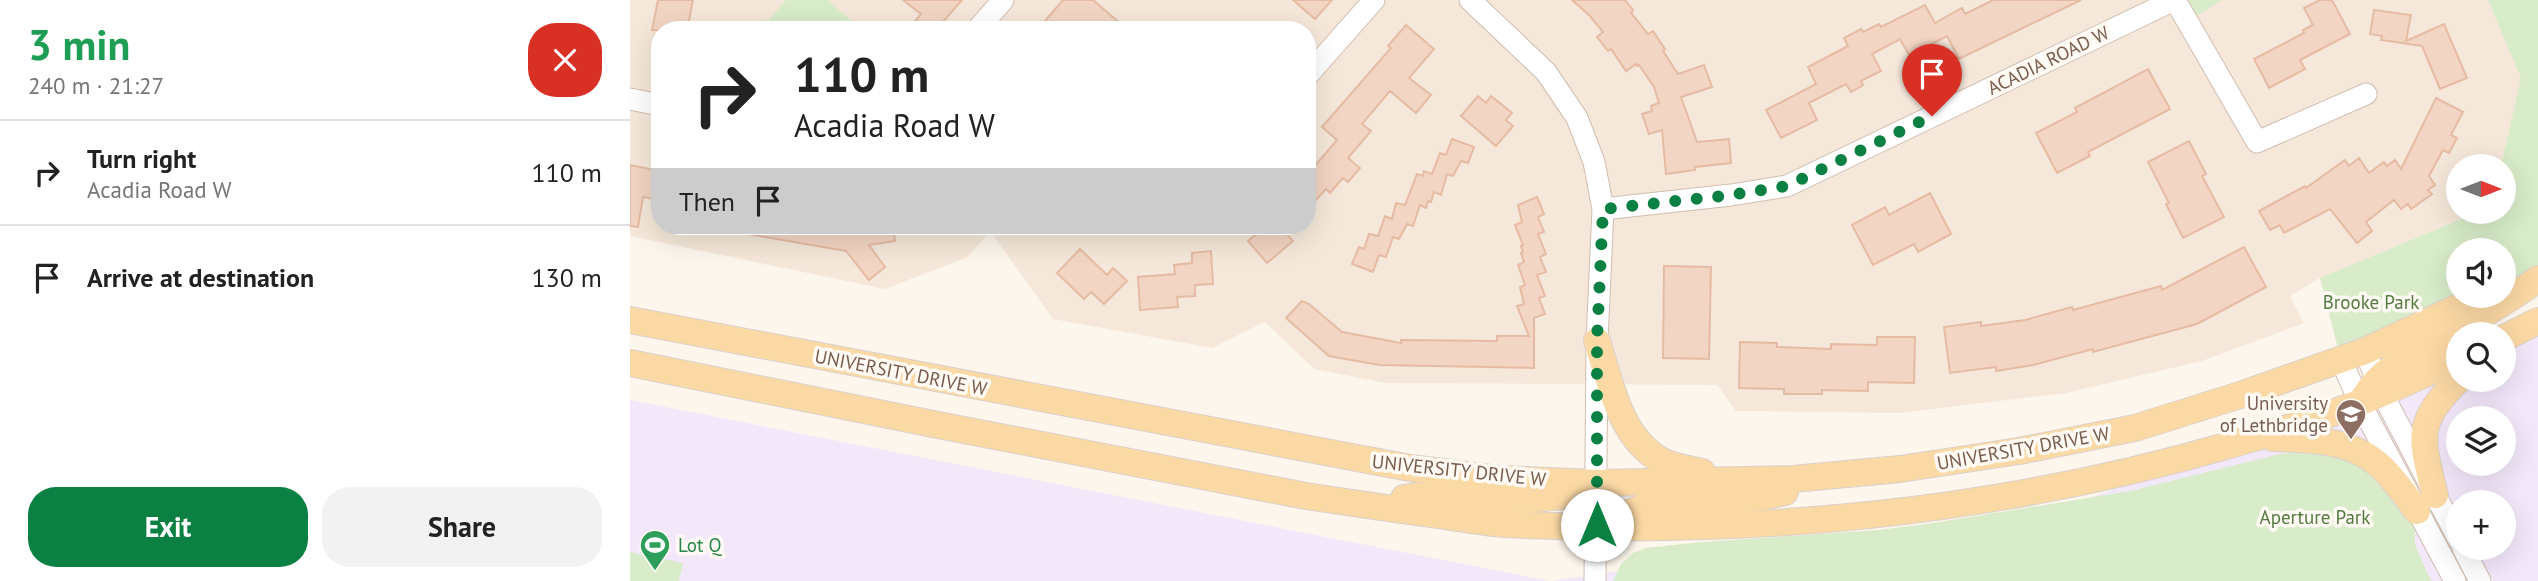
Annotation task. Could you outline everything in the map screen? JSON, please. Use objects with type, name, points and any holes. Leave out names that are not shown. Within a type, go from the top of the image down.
[{"type":"main road","points":[[2516,279],[2538,267]]},
{"type":"main road","points":[[2373,392],[2398,361],[2451,334],[2538,279]]},
{"type":"main road","name":"UNIVERSITY DRIVE W","points":[[630,320],[1410,468],[1500,479],[1597,483],[1793,479],[1900,469],[2019,451],[2136,428],[2353,355],[2456,308]]},
{"type":"main road","points":[[2516,332],[2538,321]]},
{"type":"main road","points":[[1597,341],[1619,408],[1632,432],[1646,449],[1661,461],[1678,467],[1738,480]]},
{"type":"main road","points":[[630,362],[938,425],[1364,505],[1503,524],[1732,526],[1842,518],[1931,507],[2160,465],[2254,438],[2446,364]]},
{"type":"main road","points":[[2426,503],[2423,444],[2425,425],[2448,392]]},
{"type":"main road","points":[[2254,438],[2316,439],[2342,445],[2363,454],[2385,469],[2426,503]]},
{"type":"main road","points":[[1597,525],[1643,507],[1762,497],[1900,469]]},
{"type":"main road","points":[[1364,505],[1416,496],[1534,499],[1584,493],[1597,483]]},
{"type":"street","points":[[985,21],[1003,0]]},
{"type":"street","points":[[1316,66],[1374,0]]},
{"type":"street","points":[[1470,0],[1546,72],[1577,118],[1594,162],[1603,209],[1597,341],[1595,581]]},
{"type":"street","points":[[2175,0],[2257,142],[2366,94]]},
{"type":"street","name":"ACADIA ROAD W","points":[[1603,209],[1787,186],[2175,0]]},
{"type":"street","points":[[630,99],[651,103]]},
{"type":"street","points":[[2353,355],[2373,392]]},
{"type":"street","points":[[2353,355],[2426,503],[2455,581]]},
{"type":"street","points":[[2426,503],[2446,525]]},
{"type":"street","points":[[2469,560],[2480,581]]},
{"type":"shaded area","points":[[630,0],[2538,0],[2506,154],[2446,154],[2446,224],[2449,224],[2320,278],[2290,296],[2304,323],[2202,361],[2066,393],[1900,413],[1736,411],[1717,385],[1386,383],[1314,369],[1265,322],[1212,348],[1053,319],[993,235],[1316,235],[1316,21],[651,21],[651,235],[987,235],[968,257],[885,289],[630,236]]},
{"type":"shaded area","name":"Aperture Park","points":[[2538,332],[2538,581],[1551,581],[2071,505],[2446,367],[2446,392],[2516,392],[2516,340]]},
{"type":"shaded area","points":[[630,400],[1550,581],[630,581]]},
{"type":"green space","points":[[786,0],[828,0],[851,21],[767,21]]},
{"type":"green space","points":[[2175,0],[2222,0],[2188,21]]},
{"type":"green space","name":"Brooke Park","points":[[2488,0],[2538,0],[2538,267],[2516,279],[2516,238],[2446,238],[2446,303],[2341,360],[2320,278],[2449,224],[2516,224],[2516,154],[2504,154],[2521,78]]},
{"type":"green space","name":"Aperture Park","points":[[2306,451],[2356,460],[2401,502],[2415,529],[2415,544],[2433,581],[1613,581],[1621,564],[1633,553],[1645,548],[1879,530],[1933,523],[2130,491],[2280,454]]},
{"type":"green space","name":"Lot Q","points":[[630,552],[683,563],[679,581],[630,581]]},
{"type":"building","points":[[658,0],[693,0],[689,21],[654,21]]},
{"type":"building","points":[[903,0],[962,0],[944,21],[915,21],[921,14]]},
{"type":"building","points":[[1063,0],[1093,0],[1118,21],[1045,21]]},
{"type":"building","points":[[1293,0],[1332,0],[1315,19]]},
{"type":"building","points":[[1572,0],[1625,0],[1633,10],[1631,13],[1648,34],[1653,31],[1678,74],[1704,65],[1712,87],[1681,97],[1697,142],[1729,139],[1731,163],[1666,174],[1662,130],[1649,134],[1642,114],[1652,111],[1651,106],[1659,103],[1654,87],[1639,65],[1636,64],[1626,71],[1611,49],[1608,51],[1597,37],[1603,32]]},
{"type":"building","points":[[1993,0],[2081,0],[1959,59],[1947,36],[1922,49],[1927,57],[1914,64],[1900,39],[1872,54],[1881,71],[1861,81],[1863,85],[1851,92],[1846,84],[1809,103],[1817,120],[1781,138],[1766,110],[1816,84],[1808,67],[1848,46],[1844,38],[1861,29],[1863,32],[1879,24],[1881,27],[1925,5],[1935,23],[1962,8],[1965,14]]},
{"type":"building","points":[[2320,0],[2332,0],[2350,34],[2300,60],[2305,69],[2269,88],[2254,59],[2304,33],[2303,30],[2313,25],[2304,8]]},
{"type":"building","points":[[2374,10],[2411,15],[2406,41],[2444,24],[2467,78],[2440,89],[2422,46],[2381,40],[2382,36],[2370,34]]},
{"type":"building","points":[[1406,25],[1434,49],[1409,78],[1431,95],[1416,113],[1390,91],[1362,124],[1371,131],[1348,158],[1360,168],[1348,182],[1343,178],[1330,193],[1326,189],[1316,200],[1316,164],[1337,140],[1322,127],[1391,48],[1388,46]]},
{"type":"building","points":[[2148,69],[2170,109],[2088,152],[2090,156],[2057,173],[2036,133],[2077,112],[2075,108]]},
{"type":"building","points":[[1478,96],[1486,103],[1491,96],[1512,113],[1506,120],[1513,126],[1496,146],[1461,116]]},
{"type":"building","points":[[2436,98],[2463,112],[2451,135],[2457,138],[2449,153],[2443,150],[2429,176],[2435,185],[2428,190],[2432,194],[2411,209],[2408,204],[2401,209],[2394,200],[2366,222],[2372,231],[2357,243],[2330,209],[2284,233],[2280,225],[2270,230],[2259,211],[2305,186],[2306,188],[2345,160],[2349,166],[2359,158],[2369,173],[2384,162],[2387,166],[2395,160],[2401,169]]},
{"type":"building","points":[[1452,139],[1474,147],[1468,163],[1461,161],[1453,176],[1447,174],[1441,195],[1434,192],[1426,208],[1420,205],[1413,226],[1407,224],[1399,239],[1393,237],[1386,257],[1379,255],[1373,272],[1352,264],[1359,247],[1364,249],[1369,234],[1378,236],[1385,216],[1392,219],[1396,203],[1405,205],[1417,174],[1423,176],[1424,171],[1432,174],[1440,153],[1446,155]]},
{"type":"building","points":[[2189,141],[2206,174],[2202,176],[2224,217],[2183,238],[2148,162]]},
{"type":"building","points":[[630,165],[651,169],[651,198],[643,197],[638,227],[630,226]]},
{"type":"building","points":[[1930,193],[1951,234],[1918,252],[1914,244],[1873,265],[1852,225],[1885,207],[1889,215]]},
{"type":"building","points":[[1537,197],[1544,214],[1538,217],[1544,232],[1538,234],[1546,254],[1540,257],[1546,272],[1537,275],[1545,296],[1539,298],[1545,314],[1534,318],[1534,368],[1380,365],[1329,356],[1286,318],[1302,301],[1342,332],[1401,343],[1401,340],[1497,341],[1497,336],[1529,336],[1517,306],[1524,304],[1520,287],[1525,285],[1518,265],[1524,262],[1521,253],[1523,245],[1515,225],[1522,222],[1518,205]]},
{"type":"building","points":[[754,235],[894,235],[895,241],[869,245],[885,267],[869,280],[846,251]]},
{"type":"building","points":[[1256,235],[1288,235],[1293,241],[1267,263],[1248,241]]},
{"type":"building","points":[[2244,247],[2266,287],[2197,324],[2033,365],[1996,371],[1996,367],[1950,373],[1944,327],[1981,322],[1981,326],[2025,320],[2161,286],[2162,290]]},
{"type":"building","points":[[1080,249],[1107,275],[1113,268],[1127,281],[1104,304],[1091,292],[1084,299],[1057,273]]},
{"type":"building","points":[[1211,251],[1213,284],[1195,285],[1195,296],[1177,297],[1178,307],[1140,310],[1138,277],[1175,274],[1174,265],[1192,263],[1192,253]]},
{"type":"building","points":[[1664,266],[1711,267],[1709,359],[1663,358]]},
{"type":"building","points":[[1877,337],[1915,337],[1914,383],[1868,382],[1868,391],[1822,390],[1822,394],[1784,394],[1784,389],[1739,388],[1740,342],[1777,343],[1777,347],[1831,349],[1831,344],[1877,345]]},
{"type":"place","name":"University of Lethbridge","points":[[2351,441]]},
{"type":"place","name":"Lot Q","points":[[655,572]]},
{"type":"route","points":[[1597,525],[1597,341],[1603,209],[1787,186],[1932,116]]}]
